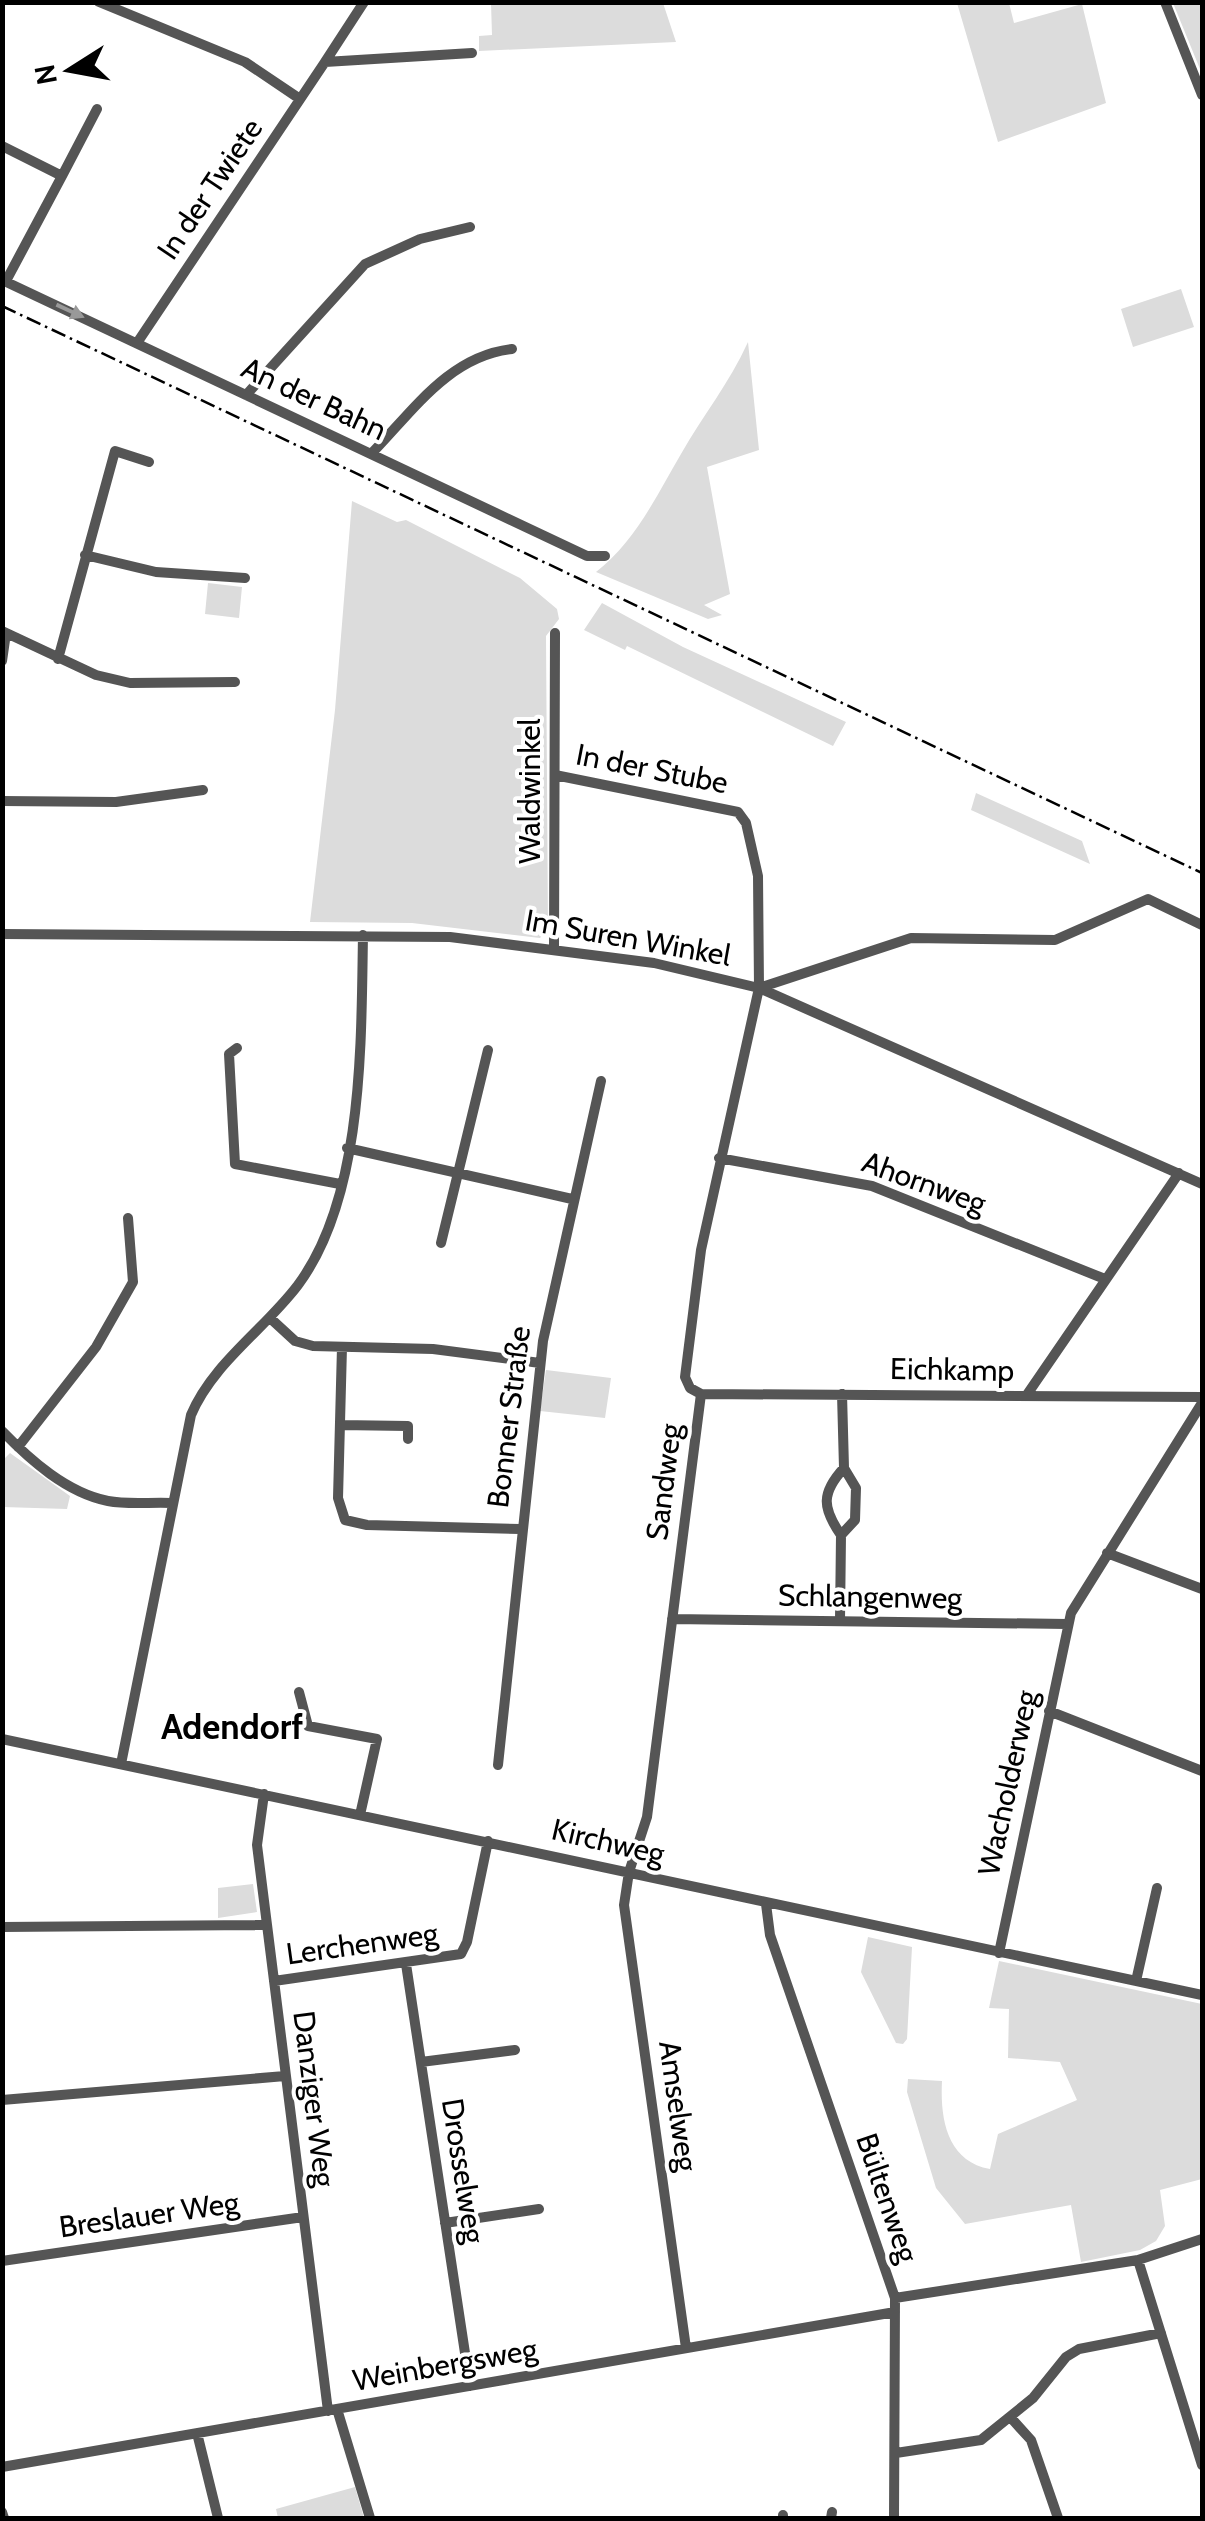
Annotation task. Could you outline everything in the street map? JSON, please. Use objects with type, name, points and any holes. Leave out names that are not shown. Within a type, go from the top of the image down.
[{"type":"street","points":[[99,2],[245,62],[300,98]]},
{"type":"street","name":"In der Twiete","points":[[136,343],[364,2]]},
{"type":"street","points":[[1165,2],[1202,94]]},
{"type":"street","points":[[324,62],[472,53]]},
{"type":"street","points":[[4,281],[97,110]]},
{"type":"street","points":[[2,146],[62,176]]},
{"type":"street","points":[[246,395],[365,264],[420,239],[470,226]]},
{"type":"street","name":"An der Bahn","points":[[4,281],[587,556],[605,556]]},
{"type":"street","points":[[371,454],[452,371],[487,352],[512,349]]},
{"type":"street","points":[[58,658],[115,451],[149,462]]},
{"type":"street","points":[[85,555],[156,572],[245,578]]},
{"type":"street","points":[[2,660],[4,632],[58,658],[130,683],[235,682]]},
{"type":"street","name":"Waldwinkel","points":[[554,633],[554,949]]},
{"type":"street","name":"In der Stube","points":[[555,775],[731,809],[742,816],[758,876],[759,988]]},
{"type":"street","points":[[2,801],[116,802],[203,790]]},
{"type":"street","points":[[759,988],[910,938],[1055,940],[1148,899],[1202,925]]},
{"type":"street","name":"Im Suren Winkel","points":[[2,934],[469,938],[646,962],[759,988],[1202,1184]]},
{"type":"street","points":[[121,1764],[188,1424],[211,1379],[270,1318],[321,1247],[340,1184],[360,1034],[363,936]]},
{"type":"street","name":"Sandweg","points":[[629,1872],[647,1818],[700,1394],[690,1388],[685,1377],[700,1254],[759,988]]},
{"type":"street","points":[[237,1048],[229,1054],[235,1164],[340,1184]]},
{"type":"street","points":[[441,1243],[488,1050]]},
{"type":"street","name":"Bonner Straße","points":[[498,1764],[540,1363],[600,1081]]},
{"type":"street","points":[[347,1148],[572,1199]]},
{"type":"street","name":"Ahornweg","points":[[719,1158],[874,1187],[1105,1279]]},
{"type":"street","points":[[1026,1396],[1179,1173]]},
{"type":"street","points":[[18,1447],[96,1348],[133,1282],[128,1218]]},
{"type":"street","points":[[270,1318],[303,1344],[442,1350],[540,1363]]},
{"type":"street","points":[[342,1347],[338,1506],[345,1520],[366,1525],[520,1529]]},
{"type":"street","name":"Eichkamp","points":[[700,1394],[1202,1400]]},
{"type":"street","points":[[840,1620],[841,1535],[856,1514],[856,1484],[844,1468],[842,1394]]},
{"type":"street","name":"Wacholderweg","points":[[999,1953],[1067,1624],[1202,1400]]},
{"type":"street","points":[[340,1425],[408,1426],[408,1439]]},
{"type":"street","points":[[2,1431],[18,1447],[89,1496],[114,1502],[171,1503]]},
{"type":"street","points":[[841,1535],[829,1520],[828,1488],[844,1468]]},
{"type":"street","points":[[1107,1553],[1202,1589]]},
{"type":"street","name":"Schlangenweg","points":[[672,1619],[1067,1624]]},
{"type":"street","points":[[299,1692],[308,1726],[377,1739],[360,1814]]},
{"type":"street","points":[[1048,1711],[1202,1771]]},
{"type":"street","name":"Kirchweg","points":[[2,1739],[1202,1995]]},
{"type":"street","name":"Danziger Weg","points":[[264,1794],[257,1845],[332,2410],[370,2518]]},
{"type":"street","name":"Lerchenweg","points":[[274,1981],[454,1958],[465,1948],[488,1841]]},
{"type":"street","name":"Amselweg","points":[[629,1872],[623,1912],[686,2348]]},
{"type":"street","points":[[1136,1981],[1158,1888]]},
{"type":"street","name":"Bültenweg","points":[[766,1904],[770,1935],[895,2298],[894,2518]]},
{"type":"street","points":[[2,1927],[266,1925]]},
{"type":"street","name":"Drosselweg","points":[[406,1964],[470,2386]]},
{"type":"street","points":[[421,2062],[515,2050]]},
{"type":"street","points":[[2,2100],[286,2076]]},
{"type":"street","points":[[445,2223],[539,2209]]},
{"type":"street","name":"Breslauer Weg","points":[[2,2262],[304,2218]]},
{"type":"street","points":[[895,2298],[1138,2260],[1202,2239]]},
{"type":"street","points":[[1138,2260],[1202,2465]]},
{"type":"street","name":"Weinbergsweg","points":[[2,2467],[895,2312]]},
{"type":"street","points":[[896,2453],[980,2440],[1011,2418],[1066,2357],[1078,2350],[1161,2333]]},
{"type":"street","points":[[1011,2418],[1032,2440],[1058,2518]]},
{"type":"street","points":[[197,2433],[218,2518]]},
{"type":"shaded area","points":[[491,3],[663,3],[676,42],[479,51],[479,36],[492,35]]},
{"type":"shaded area","points":[[957,3],[1009,3],[1014,23],[1082,4],[1106,103],[998,142]]},
{"type":"shaded area","points":[[1173,3],[1202,3],[1202,74]]},
{"type":"shaded area","points":[[1181,289],[1194,327],[1133,347],[1121,309]]},
{"type":"shaded area","points":[[748,342],[759,450],[707,467],[730,594],[704,605],[722,615],[708,619],[596,572],[622,547],[644,517]]},
{"type":"shaded area","points":[[352,501],[397,522],[406,520],[520,578],[557,609],[559,619],[546,636],[548,928],[540,938],[412,923],[310,922],[335,710]]},
{"type":"shaded area","points":[[208,583],[242,587],[239,618],[205,614]]},
{"type":"shaded area","points":[[602,603],[683,647],[846,722],[833,746],[627,646],[625,650],[584,630]]},
{"type":"shaded area","points":[[976,793],[1082,841],[1090,864],[971,810]]},
{"type":"shaded area","points":[[546,1370],[611,1378],[605,1418],[540,1411]]},
{"type":"shaded area","points":[[10,1453],[70,1496],[67,1509],[3,1507],[3,1460]]},
{"type":"shaded area","points":[[253,1884],[257,1912],[218,1918],[218,1888]]},
{"type":"shaded area","points":[[868,1937],[912,1947],[907,2039],[903,2044],[896,2043],[861,1972]]},
{"type":"shaded area","points":[[999,1961],[1202,2004],[1202,2179],[1160,2190],[1165,2226],[1156,2241],[1140,2250],[1081,2262],[1071,2205],[965,2224],[936,2188],[907,2092],[908,2079],[942,2081],[945,2123],[955,2148],[964,2157],[990,2169],[998,2134],[1077,2100],[1060,2062],[1008,2058],[1009,2009],[989,2008]]},
{"type":"shaded area","points":[[355,2487],[364,2518],[278,2518],[276,2509]]},
{"type":"railway","points":[[2,306],[1202,873]]},
{"type":"district","name":"Adendorf","points":[[232,1727]]}]
